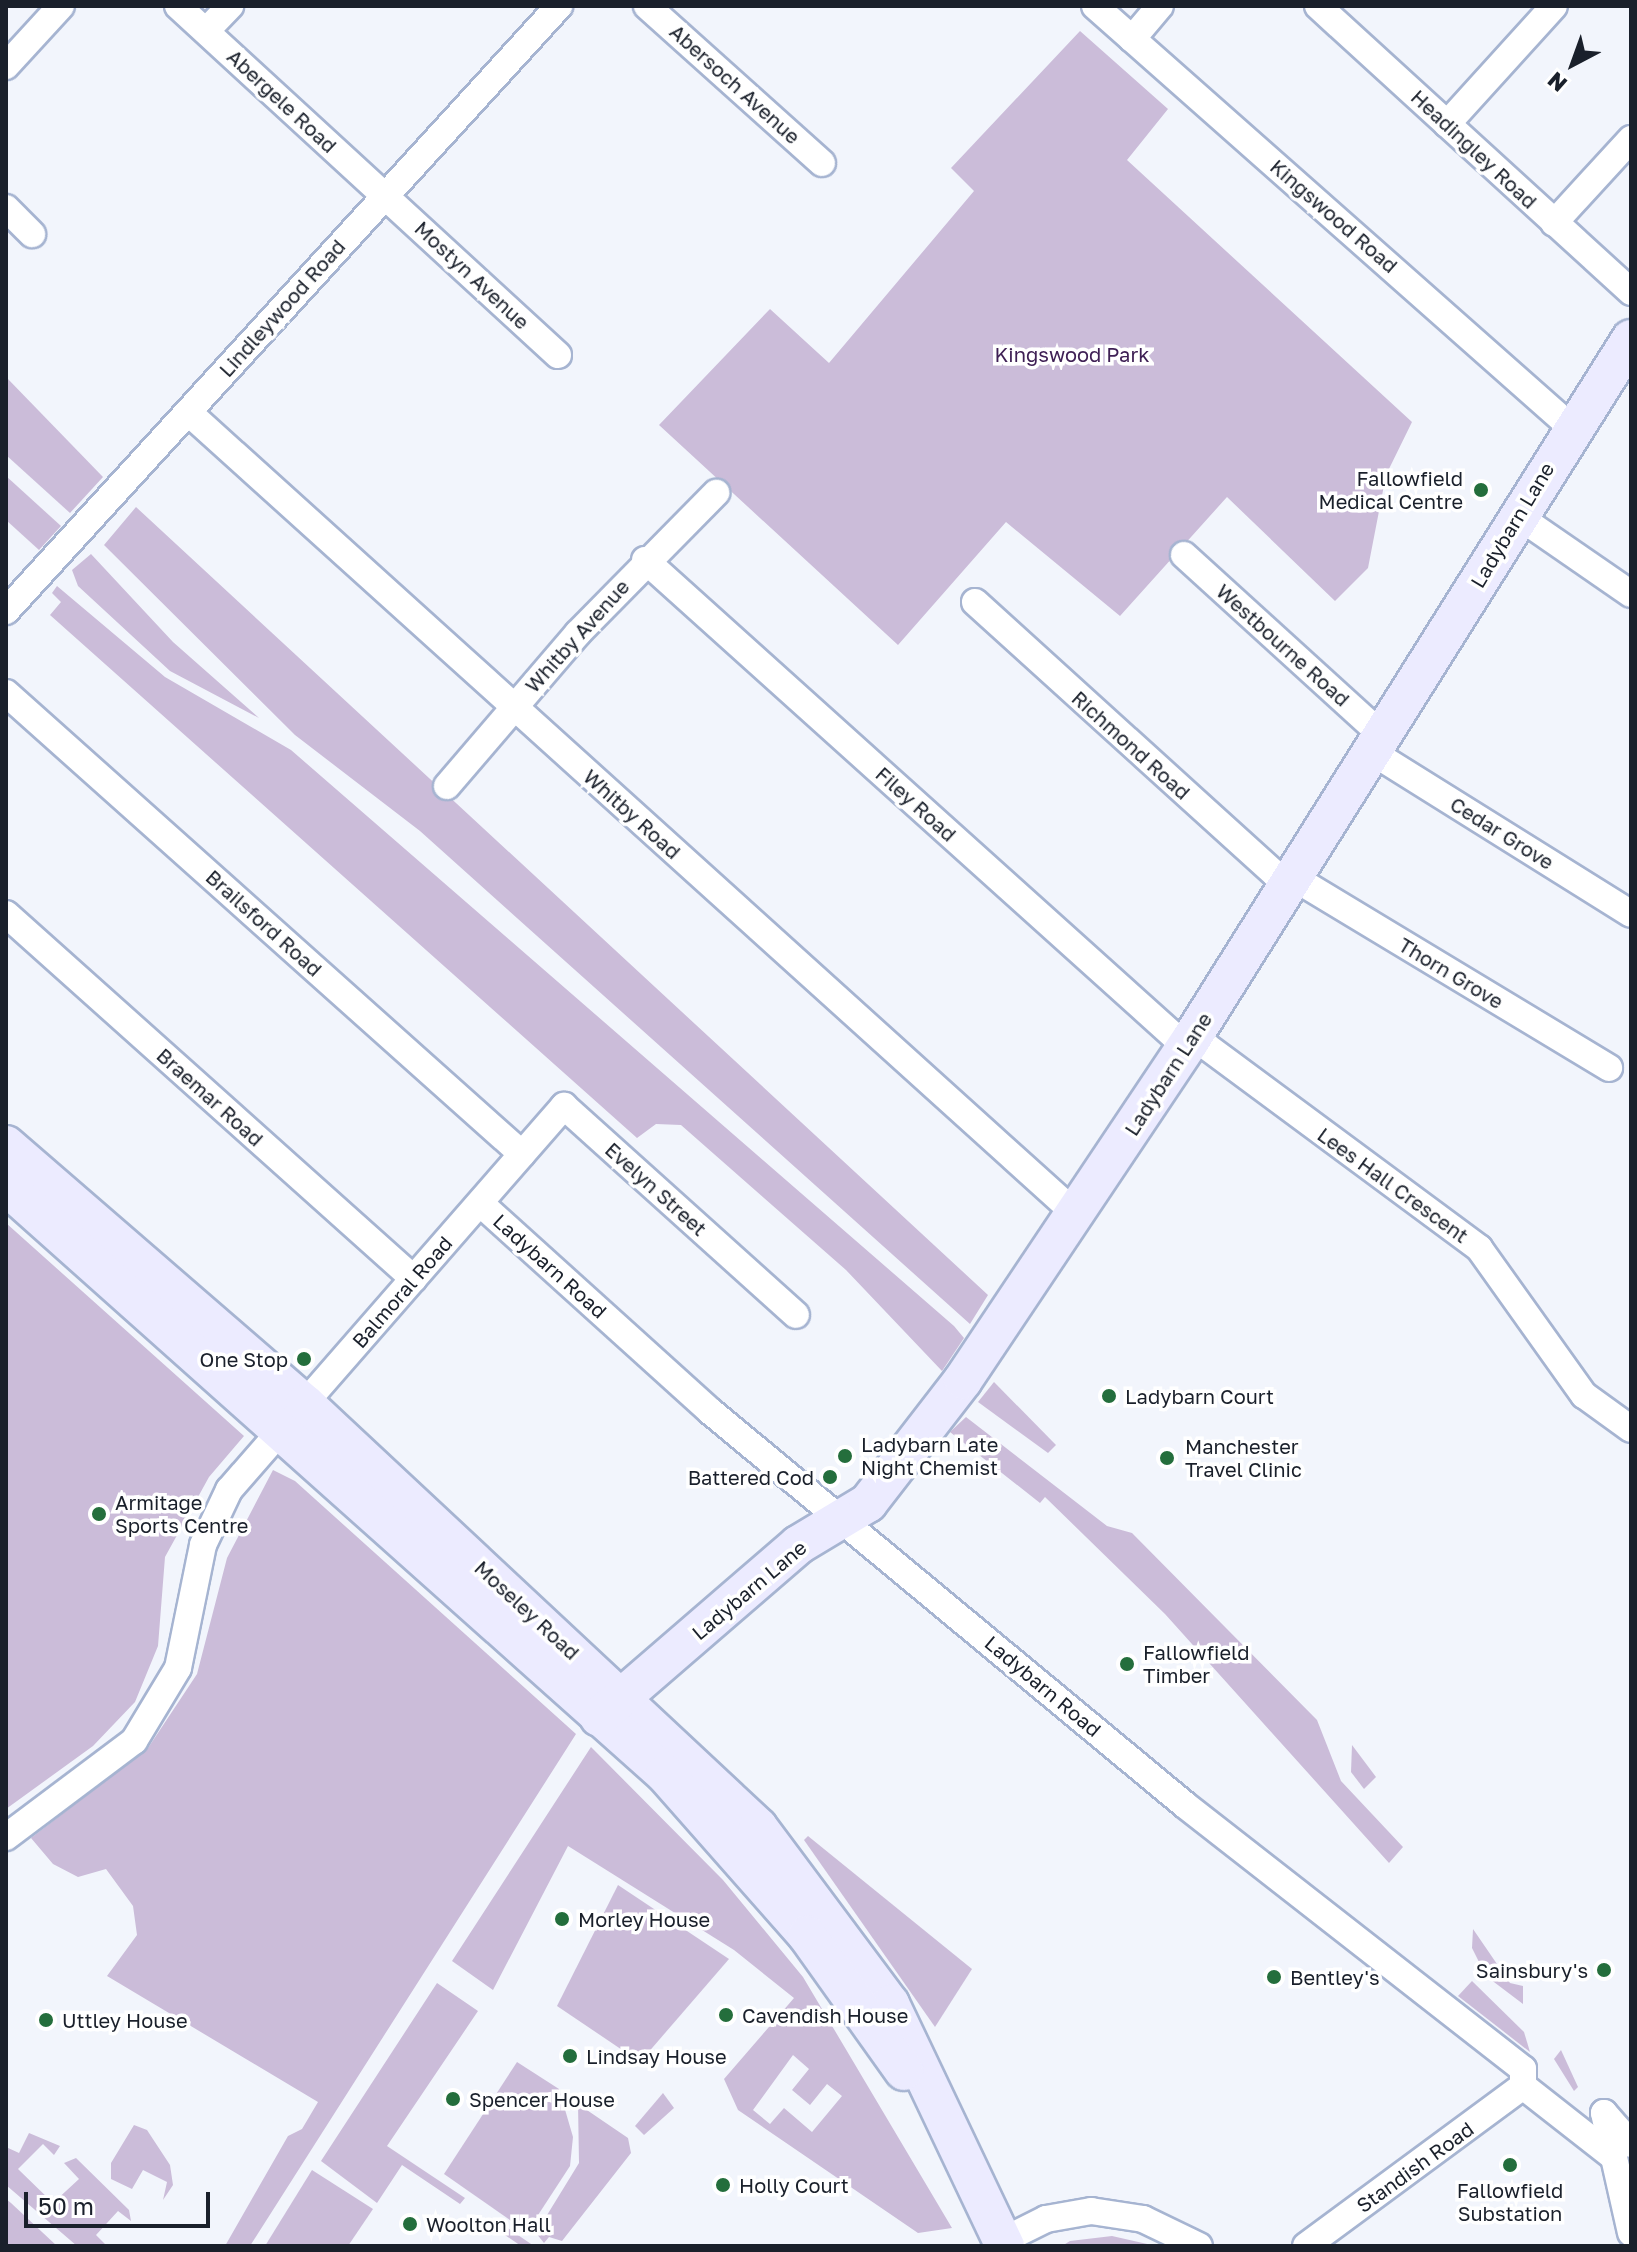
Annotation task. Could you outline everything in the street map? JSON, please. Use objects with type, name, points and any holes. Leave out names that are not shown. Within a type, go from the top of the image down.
[{"type":"main road","name":"Ladybarn Lane","points":[[609,1706],[798,1545],[868,1503],[963,1380],[1001,1329],[1190,1041],[1571,427],[1628,351]]},
{"type":"main road","name":"Moseley Road","points":[[6,1145],[294,1417],[609,1706],[807,1935],[959,2148],[1004,2243]]},
{"type":"main road","name":"Moseley Road","points":[[6,1186],[294,1417]]},
{"type":"street","points":[[6,66],[61,6]]},
{"type":"street","name":"Abergele Road","points":[[178,6],[385,196]]},
{"type":"street","points":[[206,31],[230,6]]},
{"type":"street","name":"Lindleywood Road","points":[[6,611],[559,6]]},
{"type":"street","name":"Abersoch Avenue","points":[[647,6],[822,163]]},
{"type":"street","name":"Kingswood Road","points":[[1095,6],[1571,427]]},
{"type":"street","points":[[1132,39],[1160,6]]},
{"type":"street","name":"Headingley Road","points":[[1318,6],[1631,292]]},
{"type":"street","points":[[1447,124],[1554,6]]},
{"type":"street","points":[[1554,223],[1631,139]]},
{"type":"street","name":"Mostyn Avenue","points":[[385,196],[558,355]]},
{"type":"street","points":[[6,208],[32,234]]},
{"type":"street","name":"Whitby Road","points":[[188,412],[1077,1215]]},
{"type":"street","name":"Whitby Avenue","points":[[447,786],[645,560],[716,493]]},
{"type":"street","points":[[1518,516],[1631,594]]},
{"type":"street","name":"Westbourne Road","points":[[1184,555],[1377,743]]},
{"type":"street","name":"Filey Road","points":[[645,560],[1093,966],[1174,1036],[1190,1041]]},
{"type":"street","name":"Richmond Road","points":[[975,602],[1276,875],[1293,878]]},
{"type":"street","name":"Brailsford Road","points":[[6,693],[522,1154]]},
{"type":"street","name":"Cedar Grove","points":[[1377,743],[1631,914]]},
{"type":"street","name":"Thorn Grove","points":[[1293,878],[1609,1068]]},
{"type":"street","name":"Braemar Road","points":[[6,914],[414,1279]]},
{"type":"street","name":"Lees Hall Crescent","points":[[1190,1041],[1479,1248],[1584,1395],[1631,1429]]},
{"type":"street","name":"Evelyn Street","points":[[522,1154],[564,1106],[796,1315]]},
{"type":"street","name":"Balmoral Road","points":[[6,1837],[134,1741],[159,1706],[178,1668],[210,1529],[229,1490],[522,1154]]},
{"type":"street","name":"Ladybarn Road","points":[[480,1203],[710,1411],[1185,1805],[1523,2069],[1523,2086],[1624,2153]]},
{"type":"street","name":"Standish Road","points":[[1306,2246],[1523,2086]]},
{"type":"street","points":[[1604,2113],[1624,2153],[1631,2233]]},
{"type":"street","points":[[1004,2243],[1046,2219],[1091,2211],[1143,2219],[1199,2246]]},
{"type":"green space","name":"Kingswood Park","points":[[1080,31],[1168,109],[1127,160],[1412,422],[1386,475],[1368,568],[1335,601],[1227,497],[1120,616],[1006,522],[898,645],[659,425],[770,309],[829,363],[974,191],[951,168]]},
{"type":"green space","points":[[6,377],[103,477],[70,513],[6,455]]},
{"type":"green space","points":[[6,476],[61,526],[39,550],[6,520]]},
{"type":"green space","points":[[136,507],[988,1295],[970,1324],[420,831],[295,735],[104,545]]},
{"type":"green space","points":[[91,554],[173,642],[259,718],[170,671],[78,586],[72,570]]},
{"type":"green space","points":[[57,586],[165,677],[291,750],[954,1326],[964,1338],[942,1371],[846,1270],[681,1125],[656,1124],[637,1138],[50,615],[61,602],[52,593]]},
{"type":"green space","name":"Armitage Sports Centre","points":[[6,1223],[244,1436],[209,1477],[165,1557],[158,1646],[135,1702],[93,1746],[6,1809]]},
{"type":"green space","points":[[994,1382],[1056,1445],[1048,1453],[978,1402]]},
{"type":"green space","points":[[966,1417],[1107,1526],[1132,1533],[1317,1720],[1341,1781],[1403,1847],[1389,1863],[1165,1614],[1045,1497],[1040,1503],[950,1432]]},
{"type":"green space","points":[[273,1470],[295,1481],[576,1734],[250,2246],[225,2246],[288,2136],[302,2129],[318,2102],[107,1976],[137,1935],[133,1906],[106,1869],[78,1877],[53,1864],[31,1838],[148,1748],[197,1674],[227,1558]]},
{"type":"green space","points":[[1352,1745],[1376,1777],[1364,1789],[1351,1772]]},
{"type":"green space","points":[[591,1747],[723,1880],[803,1977],[952,2228],[918,2233],[738,2110],[724,2079],[794,1998],[734,1950],[568,1846],[493,1990],[452,1961]],"holes":[[[793,2055],[809,2069],[792,2090],[810,2105],[827,2084],[842,2096],[812,2132],[784,2108],[770,2124],[753,2110]]]},
{"type":"green space","points":[[808,1836],[972,1969],[935,2027],[804,1840]]},
{"type":"green space","points":[[618,1885],[729,1959],[640,2062],[557,2006]]},
{"type":"green space","points":[[1473,1929],[1510,1983],[1523,1986],[1523,2004],[1486,1976],[1472,1948]]},
{"type":"green space","points":[[1472,1981],[1524,2032],[1530,2052],[1458,1996]]},
{"type":"green space","points":[[437,1983],[478,2011],[387,2146],[465,2198],[460,2204],[402,2165],[377,2203],[321,2161]]},
{"type":"green space","points":[[1561,2050],[1578,2087],[1574,2091],[1554,2059]]},
{"type":"green space","points":[[517,2062],[559,2089],[573,2137],[570,2166],[527,2232],[444,2174]]},
{"type":"green space","points":[[663,2093],[674,2108],[644,2135],[635,2126]]},
{"type":"green space","points":[[578,2104],[628,2138],[631,2153],[562,2241],[549,2237],[544,2243],[536,2233],[579,2163]]},
{"type":"green space","points":[[134,2125],[147,2130],[170,2165],[173,2185],[163,2200],[167,2182],[143,2170],[132,2189],[111,2179],[111,2163]]},
{"type":"green space","points":[[29,2133],[60,2146],[54,2155],[43,2144],[18,2169],[53,2203],[79,2179],[64,2163],[76,2158],[129,2210],[131,2221],[118,2211],[96,2235],[107,2246],[77,2246],[6,2185],[6,2147],[19,2153]]},
{"type":"green space","points":[[312,2170],[373,2209],[348,2246],[265,2246]]},
{"type":"green space","points":[[6,2199],[11,2203],[57,2246],[6,2246]]},
{"type":"green space","points":[[496,2220],[534,2246],[521,2246],[492,2226]]},
{"type":"green space","points":[[1112,2236],[1156,2246],[1062,2246],[1070,2241]]},
{"type":"place","name":"Fallowfield Medical Centre","points":[[1481,490]]},
{"type":"place","name":"One Stop","points":[[304,1359]]},
{"type":"place","name":"Ladybarn Court","points":[[1109,1396]]},
{"type":"place","name":"Ladybarn Late Night Chemist","points":[[845,1456]]},
{"type":"place","name":"Manchester Travel Clinic","points":[[1167,1458]]},
{"type":"place","name":"Battered Cod","points":[[830,1477]]},
{"type":"place","name":"Armitage Sports Centre","points":[[99,1514]]},
{"type":"place","name":"Fallowfield Timber","points":[[1127,1664]]},
{"type":"place","name":"Morley House","points":[[562,1919]]},
{"type":"place","name":"Sainsbury's","points":[[1604,1970]]},
{"type":"place","name":"Bentley's","points":[[1274,1977]]},
{"type":"place","name":"Cavendish House","points":[[726,2015]]},
{"type":"place","name":"Uttley House","points":[[46,2020]]},
{"type":"place","name":"Lindsay House","points":[[570,2056]]},
{"type":"place","name":"Spencer House","points":[[453,2099]]},
{"type":"place","name":"Fallowfield Substation","points":[[1510,2165]]},
{"type":"place","name":"Holly Court","points":[[723,2185]]},
{"type":"place","name":"Woolton Hall","points":[[410,2224]]}]
